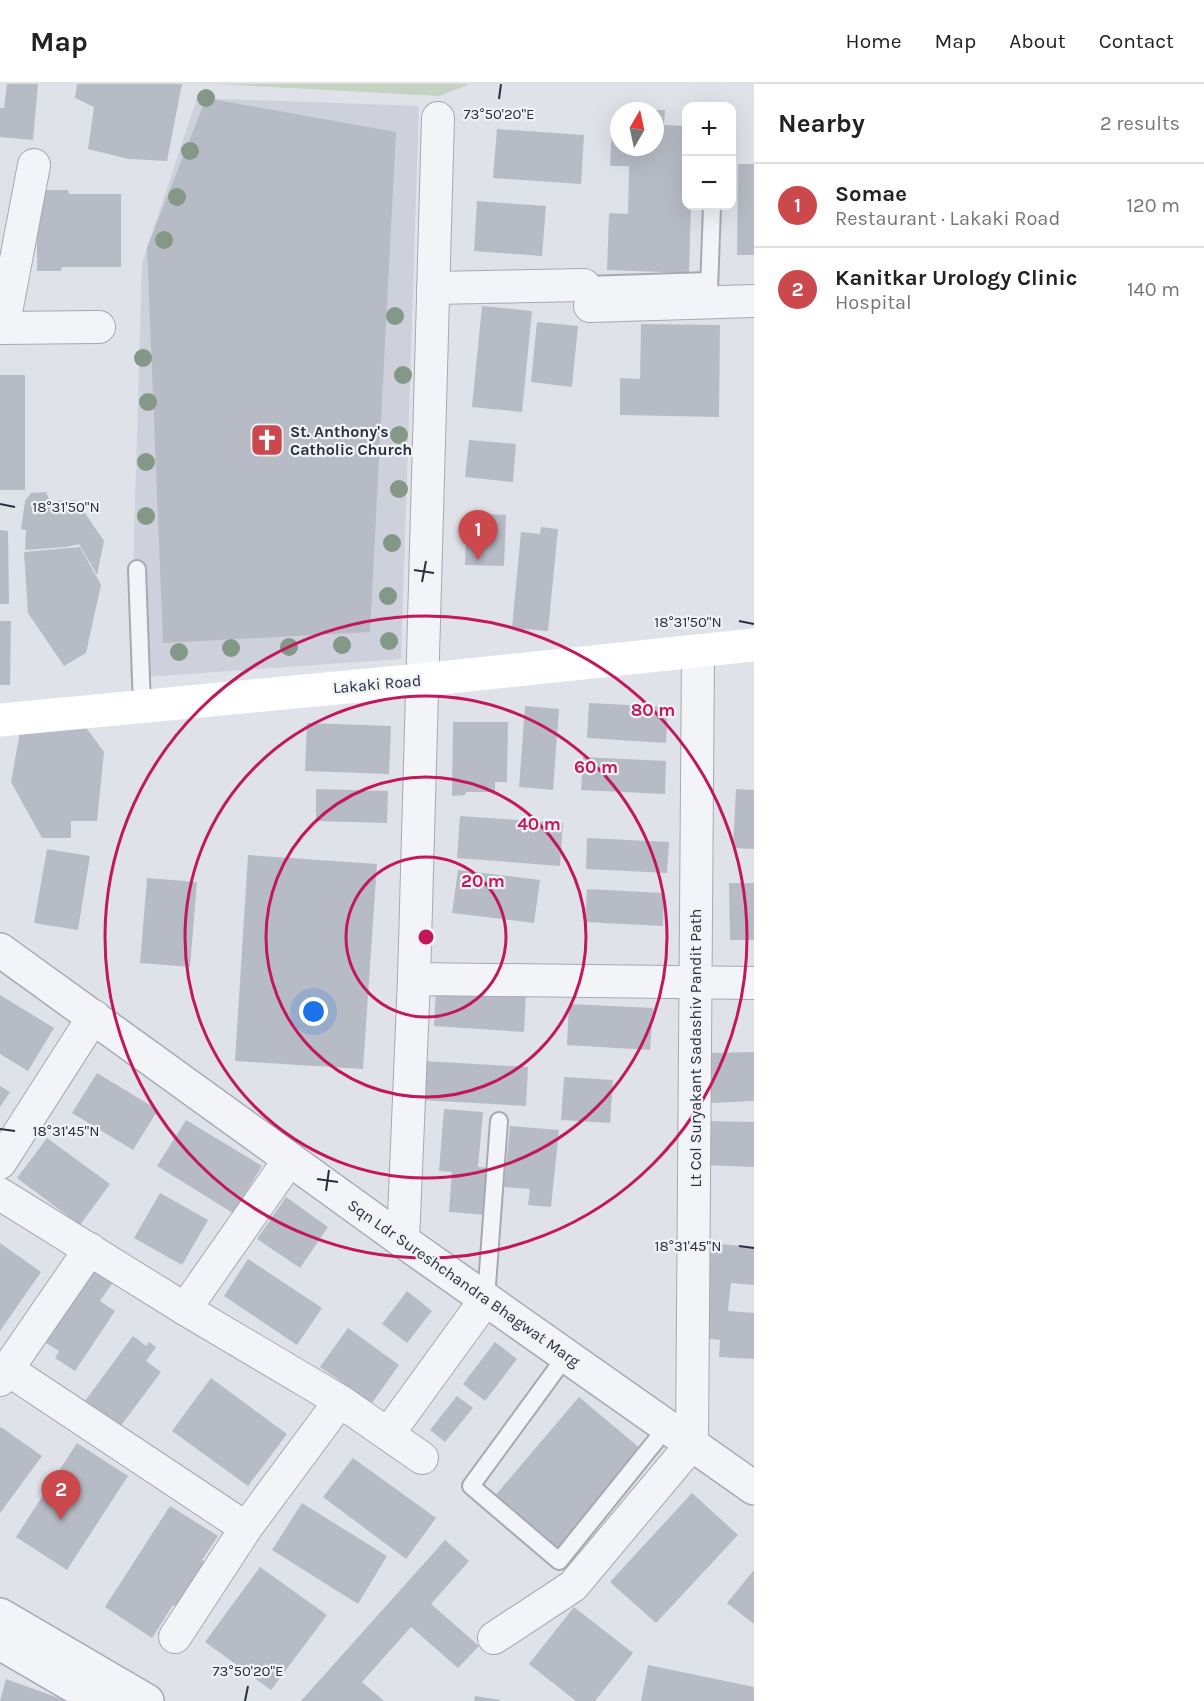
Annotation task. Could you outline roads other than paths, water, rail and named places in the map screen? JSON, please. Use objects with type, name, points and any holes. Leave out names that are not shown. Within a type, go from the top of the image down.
[{"type":"main road","name":"Lakaki Road","points":[[0,720],[421,680],[754,645]]},
{"type":"street","points":[[403,1241],[414,979],[438,118]]},
{"type":"street","points":[[34,165],[2,328],[99,327]]},
{"type":"street","points":[[433,288],[587,296],[709,292],[754,301]]},
{"type":"street","name":"Lt Col Suryakant Sadashiv Pandit Path","points":[[680,1436],[695,982],[698,652]]},
{"type":"street","name":"Sqn Ldr Sureshchandra Bhagwat Marg","points":[[0,950],[403,1241],[754,1488]]},
{"type":"street","points":[[414,979],[754,983]]},
{"type":"street","points":[[0,1163],[93,1016]]},
{"type":"street","points":[[185,1309],[290,1159]]},
{"type":"street","points":[[0,1194],[185,1309],[340,1401],[422,1458]]},
{"type":"street","points":[[90,1249],[4,1375],[246,1528]]},
{"type":"street","points":[[388,1434],[486,1299]]},
{"type":"street","points":[[175,1637],[246,1528],[340,1401]]},
{"type":"street","points":[[494,1638],[573,1586],[680,1436]]},
{"type":"street","points":[[0,1615],[101,1692]]},
{"type":"street","points":[[0,1643],[101,1692],[147,1701]]},
{"type":"lane","points":[[709,292],[712,210]]},
{"type":"lane","points":[[137,569],[142,706]]},
{"type":"lane","points":[[486,1299],[499,1121]]},
{"type":"lane","points":[[566,1356],[471,1486],[559,1561],[680,1436]]},
{"type":"place","name":"St. Anthony's Catholic Church","points":[[267,440]]},
{"type":"place","name":"Somae","points":[[478,560]]},
{"type":"place","name":"Kanitkar Urology Clinic","points":[[61,1520]]}]
